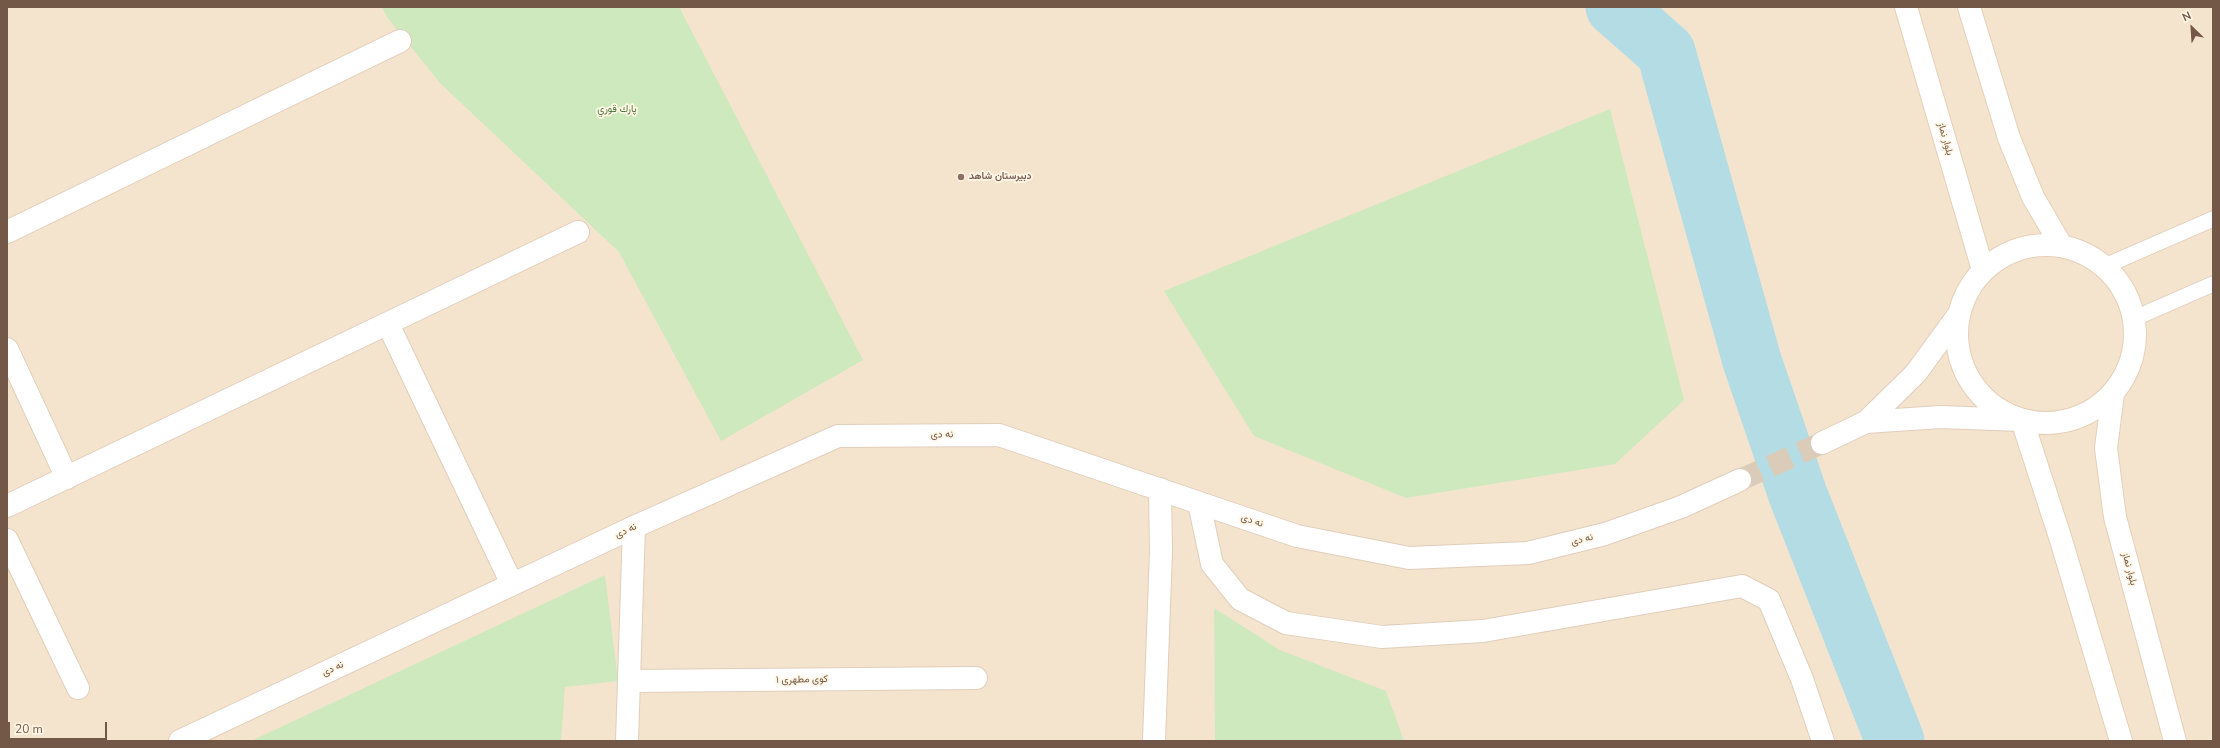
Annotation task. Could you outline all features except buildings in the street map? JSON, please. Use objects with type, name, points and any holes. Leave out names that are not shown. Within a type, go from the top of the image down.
[{"type":"street","name":"بلوار نماز","points":[[1906,7],[1983,270]]},
{"type":"street","points":[[1969,7],[2009,138],[2033,197],[2061,245]]},
{"type":"street","points":[[7,232],[400,41]]},
{"type":"street","points":[[7,506],[578,232]]},
{"type":"street","points":[[1822,443],[1866,422],[1916,373],[1959,314],[1968,291],[1983,270],[2006,254],[2033,245],[2061,245],[2085,253],[2105,266],[2124,289],[2135,318],[2136,345],[2128,371],[2113,394],[2094,409],[2073,419],[2049,424],[2022,420],[1940,417],[1866,422]]},
{"type":"street","points":[[1959,314],[1957,341],[1963,368],[1977,391],[1997,409],[2022,420],[2062,540],[2121,741]]},
{"type":"street","points":[[388,324],[512,584]]},
{"type":"street","points":[[7,349],[67,478]]},
{"type":"street","name":"بلوار نماز","points":[[2113,394],[2106,448],[2115,517],[2175,741]]},
{"type":"street","name":"نه دی","points":[[180,741],[634,527],[838,436],[999,435],[1297,536],[1409,558],[1528,553],[1605,534],[1681,507],[1740,480]]},
{"type":"street","points":[[1154,741],[1161,551],[1160,489]]},
{"type":"street","points":[[1199,503],[1212,564],[1240,599],[1286,623],[1382,637],[1483,631],[1742,586],[1769,600],[1802,679],[1823,741]]},
{"type":"street","points":[[628,741],[634,527]]},
{"type":"street","points":[[7,540],[78,688]]},
{"type":"street","name":"کوی مطهری ۱","points":[[629,681],[976,678]]},
{"type":"lane","points":[[2105,266],[2213,218]]},
{"type":"lane","points":[[2135,318],[2213,284]]},
{"type":"shaded area","points":[[7,7],[2213,7],[2213,741],[7,741]]},
{"type":"green space","name":"پارك قوري","points":[[382,7],[679,7],[863,360],[721,441],[619,252],[440,83],[387,17]]},
{"type":"green space","points":[[1610,109],[1684,400],[1615,464],[1406,498],[1254,436],[1164,291]]},
{"type":"green space","points":[[605,575],[618,681],[565,687],[561,741],[251,741]]},
{"type":"green space","points":[[1214,608],[1280,650],[1386,691],[1404,741],[1215,741]]},
{"type":"waterway","points":[[1615,7],[1666,52],[1752,361],[1798,495],[1895,741]]},
{"type":"tunnel","points":[[1740,480],[1822,443]]},
{"type":"place","name":"دبیرستان شاهد","points":[[961,177]]}]
